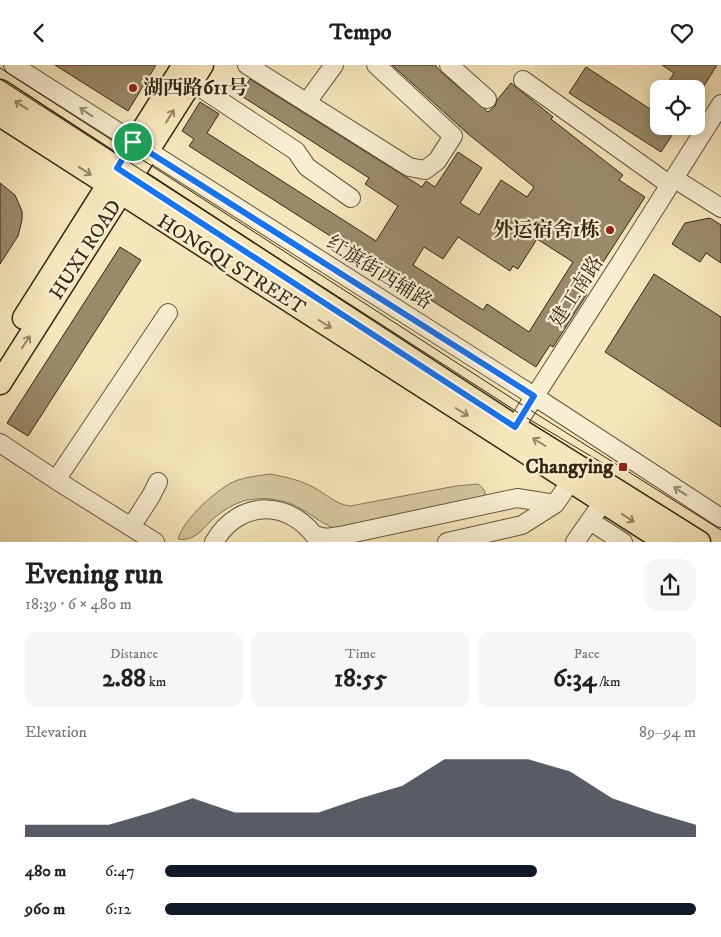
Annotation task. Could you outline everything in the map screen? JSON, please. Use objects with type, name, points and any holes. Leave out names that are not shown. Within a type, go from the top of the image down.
[{"type":"main road","name":"HUXI ROAD","points":[[0,355],[193,71]]},
{"type":"main road","name":"HONGQI STREET","points":[[0,91],[119,181],[666,542]]},
{"type":"main road","name":"HONGQI STREET","points":[[0,115],[119,181],[699,542]]},
{"type":"main road","name":"HUXI ROAD","points":[[0,383],[119,181]]},
{"type":"street","name":"红旗街西辅路","points":[[13,65],[534,396],[721,518]]},
{"type":"street","points":[[248,65],[409,167],[425,170],[437,161],[453,136],[376,65]]},
{"type":"street","points":[[307,102],[334,65]]},
{"type":"street","points":[[449,65],[487,99]]},
{"type":"street","points":[[193,71],[296,151],[307,167],[351,198]]},
{"type":"street","points":[[523,80],[672,182],[721,208]]},
{"type":"street","name":"建工南路","points":[[515,427],[721,104]]},
{"type":"street","points":[[56,480],[168,313]]},
{"type":"street","points":[[0,443],[155,542]]},
{"type":"street","points":[[447,542],[522,525],[555,504],[571,481]]},
{"type":"street","points":[[131,527],[158,482]]},
{"type":"street","points":[[214,542],[220,532],[230,522],[241,515],[266,509],[292,515],[303,522],[316,539],[340,536],[517,498],[555,504]]},
{"type":"street","points":[[575,542],[603,502]]},
{"type":"street","points":[[590,521],[623,542]]},
{"type":"shaded area","points":[[270,474],[304,483],[336,501],[350,506],[456,486],[478,484],[484,490],[485,497],[344,531],[327,525],[289,503],[274,499],[251,499],[231,506],[194,536],[178,539],[186,523],[193,515],[224,487],[240,479]]},
{"type":"building","points":[[55,65],[156,65],[128,111]]},
{"type":"building","points":[[392,65],[435,65],[488,112],[495,106],[497,100],[511,83],[553,117],[551,119],[623,175],[619,180],[645,197],[584,292],[587,294],[553,347],[550,345],[536,367],[189,146],[194,139],[182,131],[200,102],[219,114],[207,133],[376,241],[398,206],[365,184],[369,178],[240,95],[250,79],[422,187],[426,181],[435,187],[458,152],[482,168],[460,203],[479,215],[501,180],[527,197],[534,187],[467,133]],"holes":[[[458,237],[510,271],[513,266],[518,269],[537,239],[573,262],[529,332],[487,304],[483,310],[413,265],[424,247],[443,259]]]},
{"type":"building","points":[[662,65],[717,65],[705,84],[705,80],[670,80],[674,73]]},
{"type":"building","points":[[586,67],[650,109],[650,135],[672,135],[661,152],[569,93]]},
{"type":"building","points":[[0,183],[15,195],[22,211],[22,220],[18,236],[0,264]]},
{"type":"building","points":[[710,218],[721,225],[721,263],[706,253],[700,262],[672,244],[685,223]]},
{"type":"building","points":[[120,247],[141,260],[28,436],[7,423]]},
{"type":"building","points":[[654,274],[721,317],[721,427],[605,352]]},
{"type":"tram line","points":[[0,68],[527,408],[721,530]]},
{"type":"tram line","points":[[0,79],[522,415],[604,464]]},
{"type":"place","name":"湖西路611号","points":[[133,88]]},
{"type":"place","name":"外运宿舍1栋","points":[[610,230]]},
{"type":"place","name":"Changying","points":[[623,467]]},
{"type":"route","points":[[133,142],[534,396],[515,427],[117,168],[133,142]]}]
